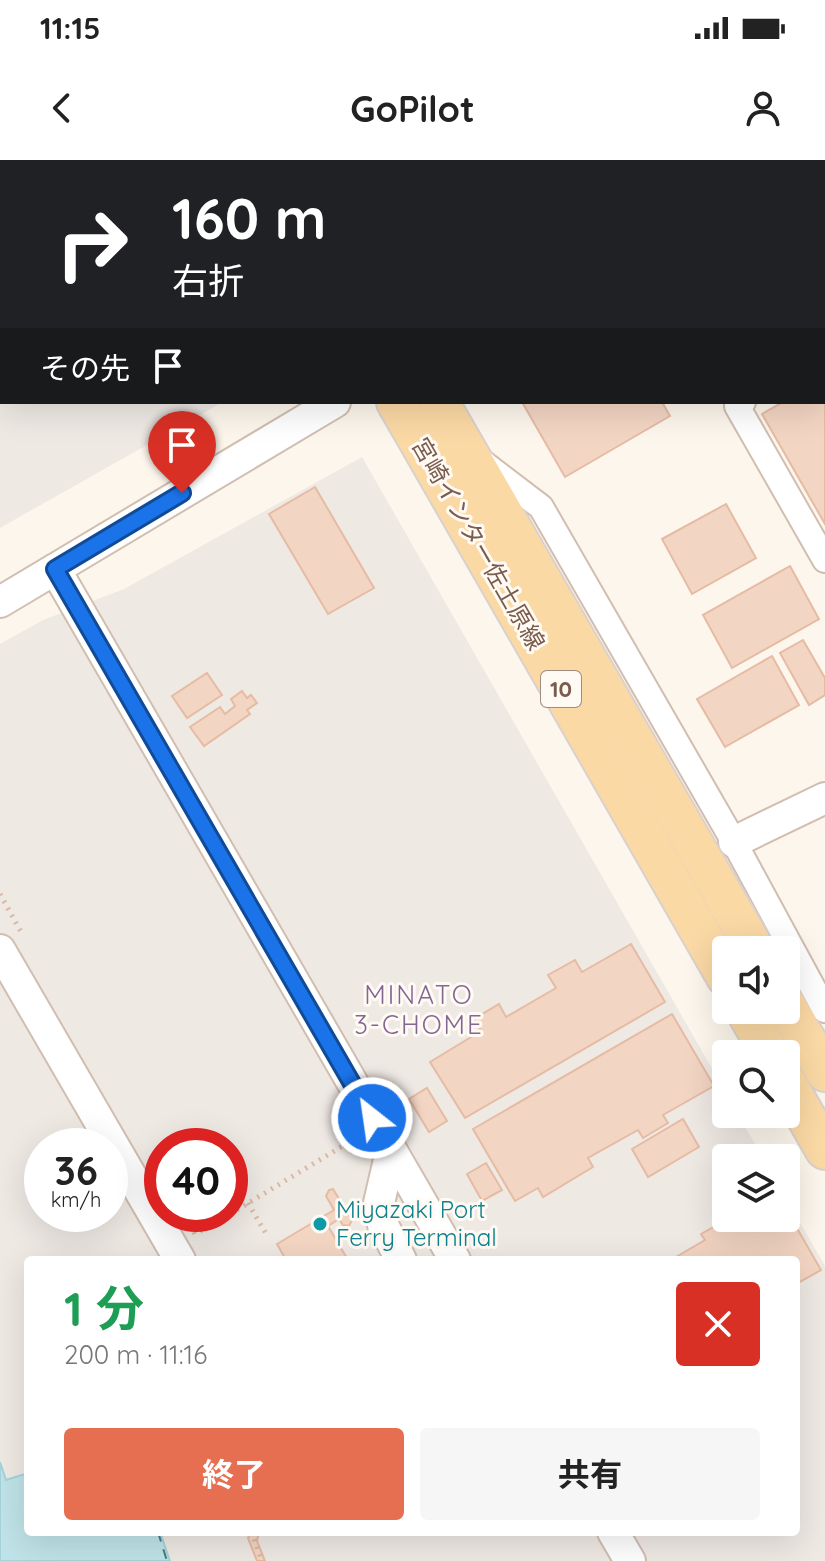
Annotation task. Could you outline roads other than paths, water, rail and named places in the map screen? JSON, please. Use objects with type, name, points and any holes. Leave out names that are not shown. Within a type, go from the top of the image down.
[{"type":"main road","name":"宮崎インター佐土原線","points":[[397,404],[712,953]]},
{"type":"main road","name":"宮崎インター佐土原線","points":[[440,404],[747,936]]},
{"type":"main road","points":[[797,1024],[825,1072]]},
{"type":"main road","points":[[800,1106],[825,1150]]},
{"type":"street","points":[[0,602],[332,404]]},
{"type":"street","points":[[740,404],[737,406],[825,560]]},
{"type":"street","points":[[467,451],[541,507],[734,842],[825,1010]]},
{"type":"street","points":[[55,569],[453,1256]]},
{"type":"street","points":[[734,842],[825,798]]},
{"type":"street","points":[[0,950],[178,1256]]},
{"type":"street","points":[[391,1151],[379,1203],[383,1225],[399,1256]]},
{"type":"street","points":[[615,1536],[630,1561]]},
{"type":"water","points":[[0,1462],[6,1480],[24,1474],[24,1536],[161,1536],[170,1561],[0,1561]]},
{"type":"place","name":"Miyazaki Port Ferry Terminal","points":[[320,1224]]},
{"type":"district","name":"MINATO 3-CHOME","points":[[419,1010]]}]
